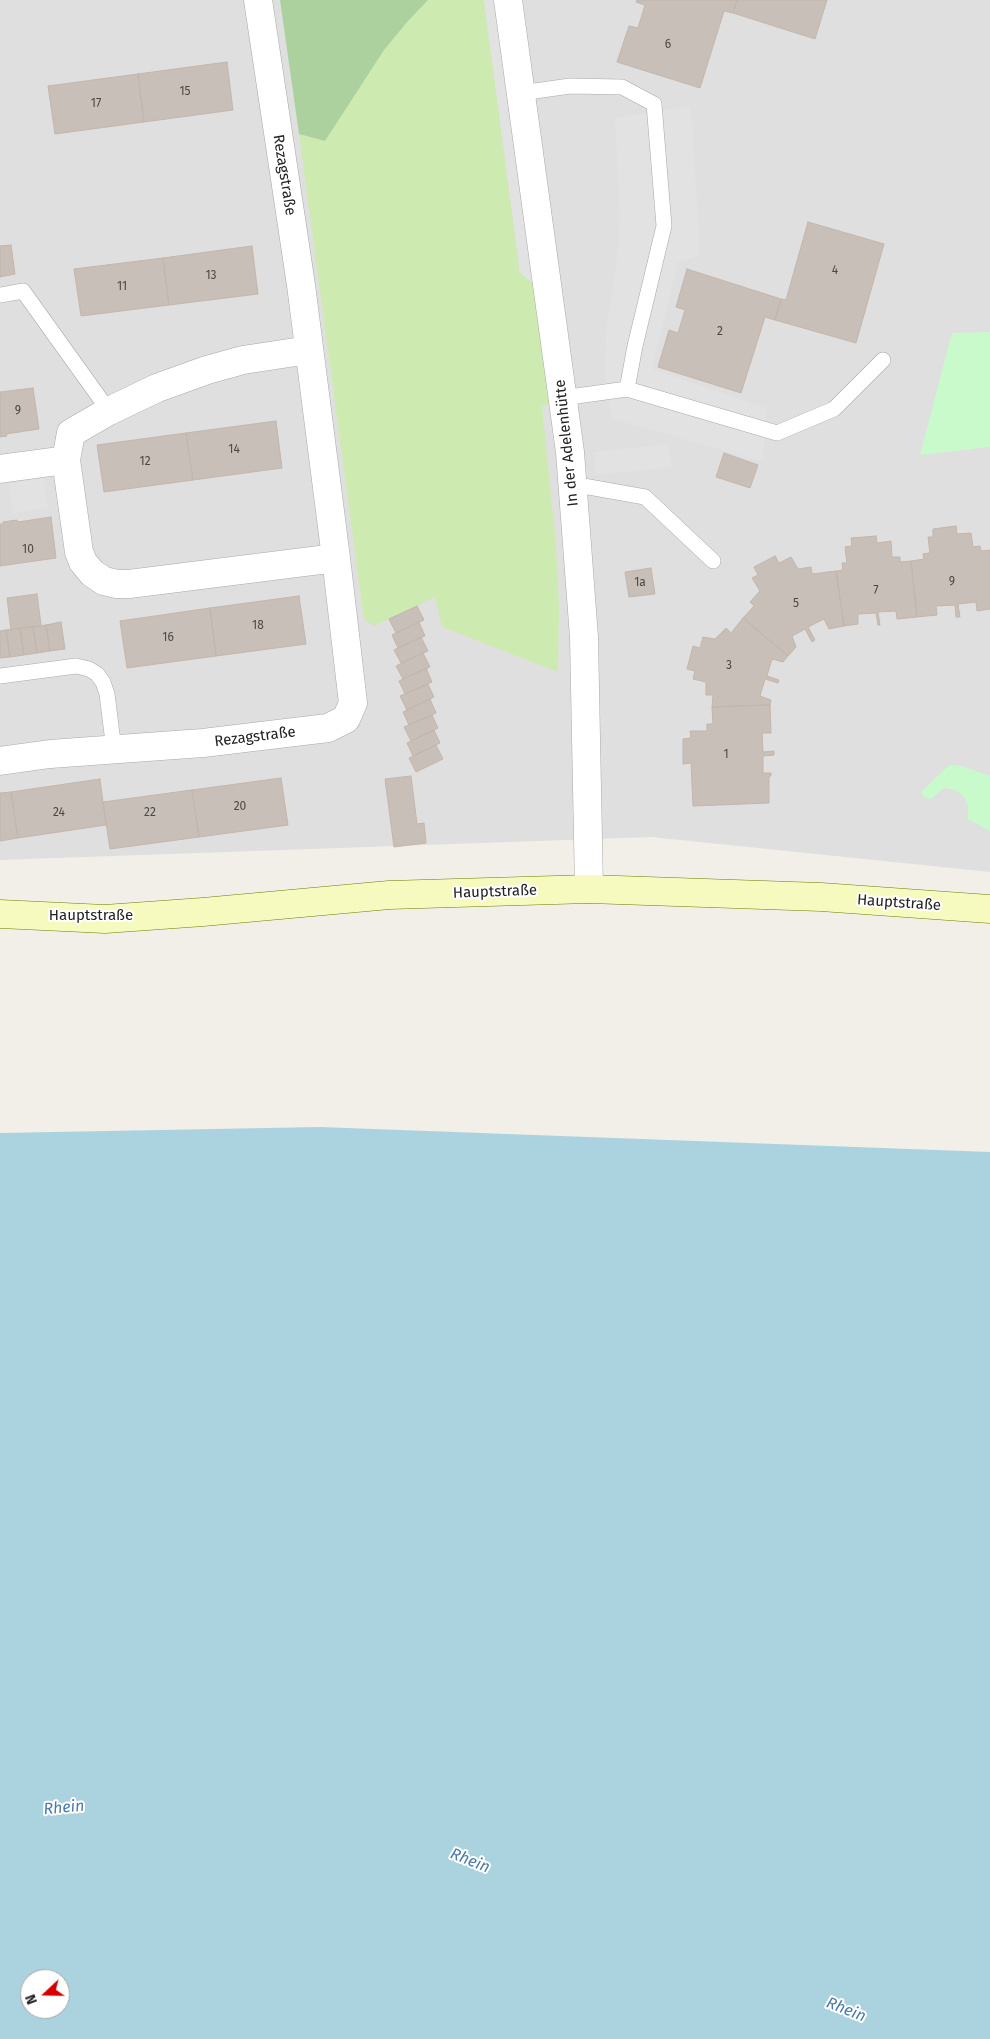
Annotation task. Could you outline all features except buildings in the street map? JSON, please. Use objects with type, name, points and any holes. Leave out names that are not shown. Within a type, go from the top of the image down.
[{"type":"main road","name":"Hauptstraße","points":[[0,914],[105,918],[203,912],[389,895],[589,889],[821,897],[990,909]]},
{"type":"street","name":"Rezagstraße","points":[[0,761],[50,754],[203,743],[328,728],[346,719],[353,703],[309,350],[258,0]]},
{"type":"street","name":"In der Adelenhütte","points":[[508,0],[572,484],[584,637],[589,889]]},
{"type":"street","points":[[309,350],[243,360],[207,370],[157,388],[109,411],[71,433],[66,460],[79,552],[83,562],[92,573],[104,580],[117,584],[129,584],[336,558]]},
{"type":"street","points":[[0,468],[66,460]]},
{"type":"lane","points":[[521,93],[570,86],[622,87],[654,104],[664,226],[635,346],[627,389]]},
{"type":"lane","points":[[0,295],[23,291],[109,411]]},
{"type":"lane","points":[[562,398],[627,389],[777,433],[834,409],[883,360]]},
{"type":"lane","points":[[572,484],[646,497],[713,561]]},
{"type":"lane","points":[[0,676],[76,666],[93,672],[103,682],[107,694],[114,750]]},
{"type":"shaded area","points":[[0,0],[990,0],[990,872],[651,837],[0,860]]},
{"type":"shaded area","points":[[484,0],[494,0],[534,284],[520,273]]},
{"type":"shaded area","points":[[691,106],[700,255],[678,262],[652,369],[766,408],[763,462],[611,418],[605,371],[607,323],[616,269],[620,217],[615,118]]},
{"type":"shaded area","points":[[669,444],[672,467],[596,475],[593,452]]},
{"type":"shaded area","points":[[44,478],[48,508],[13,513],[8,484]]},
{"type":"green space","points":[[280,0],[428,0],[384,50],[325,141],[299,134]]},
{"type":"green space","points":[[428,0],[484,0],[520,273],[534,284],[549,405],[542,406],[556,545],[559,606],[558,672],[442,627],[435,597],[374,626],[364,620],[299,134],[325,141],[384,50]]},
{"type":"green space","points":[[990,332],[990,447],[920,455],[952,333]]},
{"type":"green space","points":[[949,765],[961,766],[990,776],[990,831],[968,819],[968,806],[964,797],[956,790],[944,788],[931,799],[924,797],[921,792]]},
{"type":"water","name":"Rhein","points":[[320,1127],[990,1152],[990,2039],[0,2039],[0,1133]]}]
